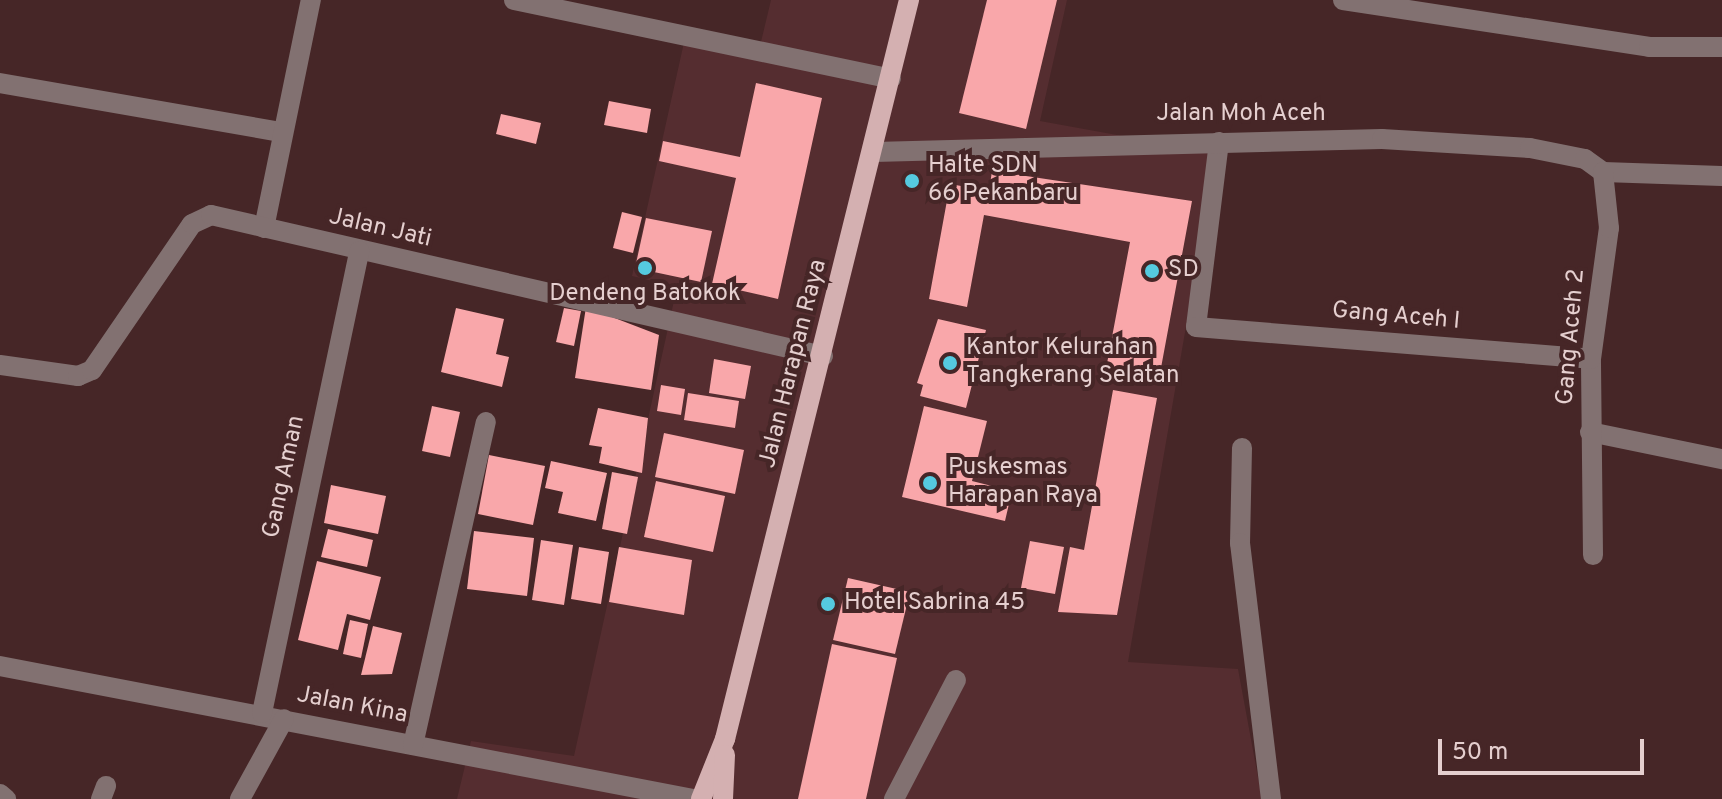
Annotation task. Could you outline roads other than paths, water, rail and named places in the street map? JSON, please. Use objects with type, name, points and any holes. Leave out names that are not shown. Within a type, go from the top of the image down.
[{"type":"main road","name":"Jalan Harapan Raya","points":[[701,799],[725,739],[874,152],[909,0]]},
{"type":"main road","name":"Jalan Harapan Raya","points":[[723,799],[725,739]]},
{"type":"street","points":[[264,228],[280,132],[311,0]]},
{"type":"street","points":[[514,0],[891,79]]},
{"type":"street","points":[[1343,0],[1649,47],[1722,47]]},
{"type":"street","points":[[0,83],[280,132]]},
{"type":"street","name":"Jalan Moh Aceh","points":[[874,152],[1382,139],[1530,148],[1585,159],[1603,172]]},
{"type":"street","name":"Gang Aceh I","points":[[1219,142],[1196,327],[1591,359]]},
{"type":"street","points":[[1603,172],[1722,176]]},
{"type":"street","name":"Gang Aceh 2","points":[[1593,555],[1591,359],[1609,228],[1603,172]]},
{"type":"street","name":"Jalan Jati","points":[[0,365],[78,376],[92,370],[199,218],[264,228],[823,356]]},
{"type":"street","name":"Gang Aman","points":[[262,713],[359,251]]},
{"type":"street","points":[[413,745],[486,422]]},
{"type":"street","points":[[1590,432],[1722,459]]},
{"type":"street","points":[[1242,448],[1242,558],[1271,799]]},
{"type":"street","name":"Jalan Kina","points":[[0,666],[262,713],[693,799]]},
{"type":"street","points":[[894,799],[956,680]]},
{"type":"street","points":[[240,799],[284,719]]},
{"type":"street","points":[[0,794],[6,799]]},
{"type":"place","name":"Halte SDN 66 Pekanbaru","points":[[912,181]]},
{"type":"place","name":"Dendeng Batokok","points":[[645,268]]},
{"type":"place","name":"SD","points":[[1152,271]]},
{"type":"place","name":"Kantor Kelurahan Tangkerang Selatan","points":[[950,363]]},
{"type":"place","name":"Puskesmas Harapan Raya","points":[[930,483]]},
{"type":"place","name":"Hotel Sabrina 45","points":[[828,604]]}]
